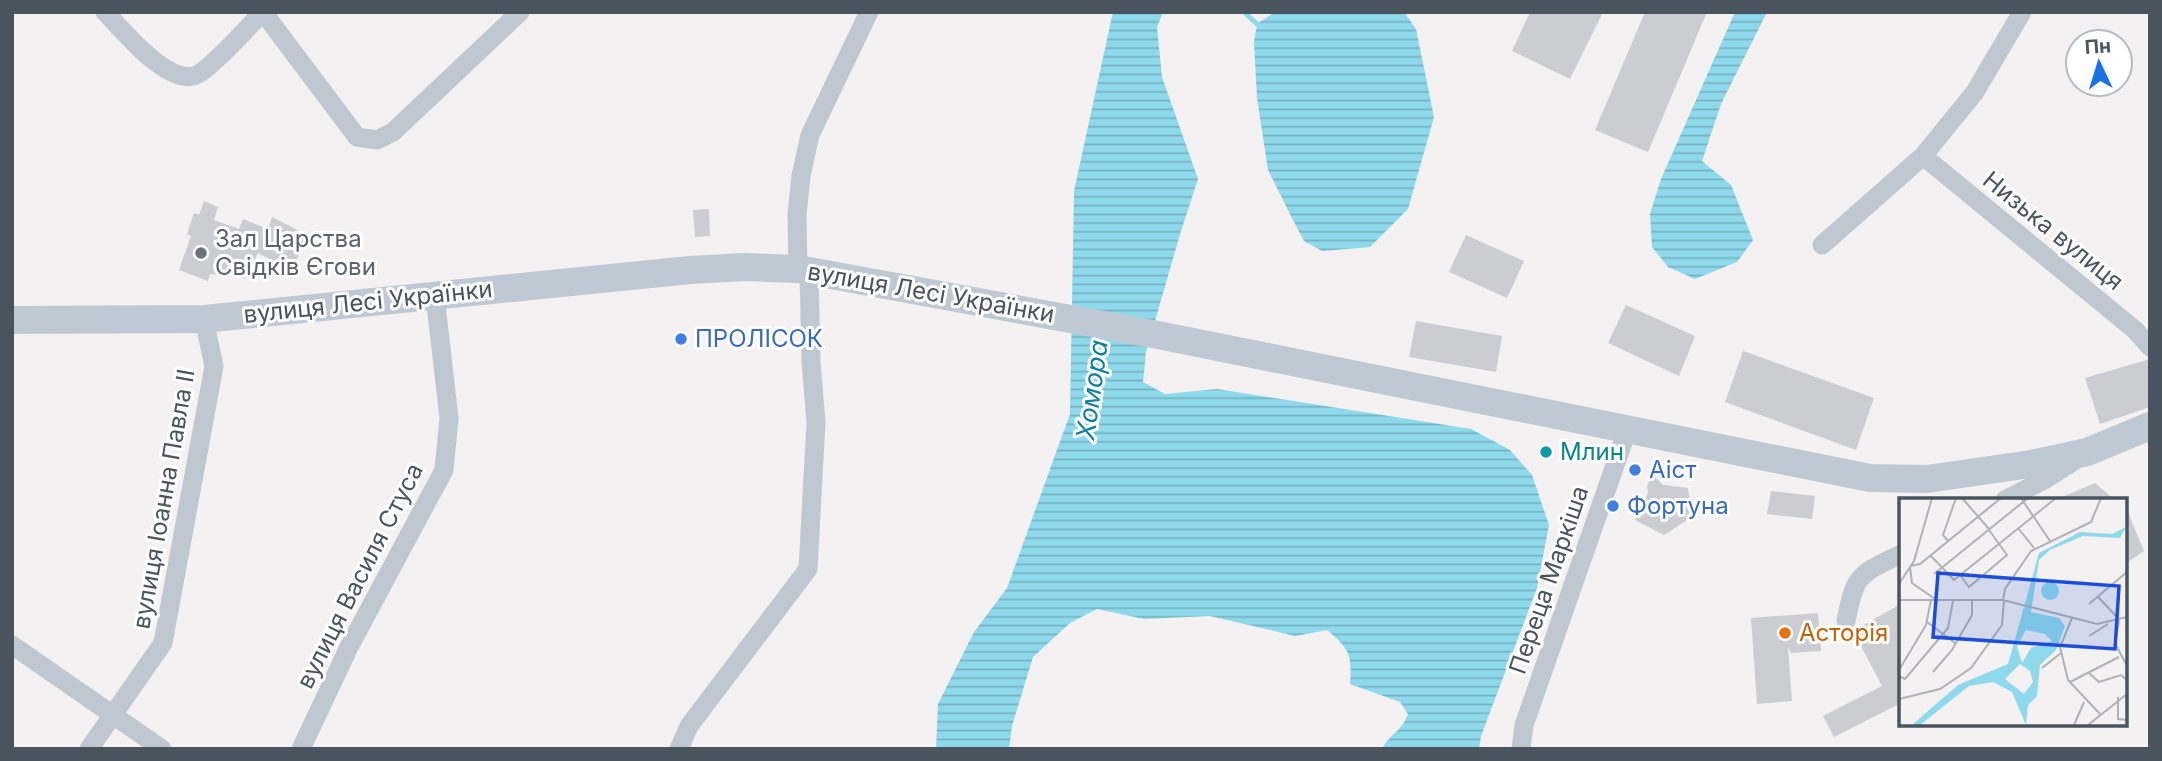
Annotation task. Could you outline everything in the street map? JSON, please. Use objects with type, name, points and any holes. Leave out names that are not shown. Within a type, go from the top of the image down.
[{"type":"main road","name":"вулиця Лесі Українки","points":[[17,319],[204,319],[690,270],[745,267],[804,270],[1052,315],[1870,478],[1927,479],[2031,464],[2087,453],[2150,425]]},
{"type":"street","points":[[105,12],[162,68],[179,76],[198,75],[263,12],[357,137],[377,140],[393,132],[520,12]]},
{"type":"street","points":[[679,749],[689,726],[808,569],[816,422],[797,215],[801,176],[810,135],[869,12]]},
{"type":"street","points":[[1822,245],[1923,156],[1975,92],[2022,12]]},
{"type":"street","name":"Низька вулиця","points":[[1923,156],[2135,330],[2150,347]]},
{"type":"street","name":"вулиця Василя Стуса","points":[[301,749],[349,647],[444,470],[449,418],[435,296]]},
{"type":"street","name":"вулиця Іоанна Павла II","points":[[89,749],[163,643],[214,366],[204,319]]},
{"type":"street","name":"Переца Маркіша","points":[[1521,749],[1524,725],[1628,428]]},
{"type":"street","name":"вулиця Лесі Українки","points":[[2010,498],[2046,480],[2087,453]]},
{"type":"street","points":[[1846,621],[1852,589],[1865,572],[1899,555]]},
{"type":"street","points":[[12,645],[162,749]]},
{"type":"water","name":"Хомора","points":[[1113,12],[1163,12],[1157,27],[1162,77],[1198,179],[1146,352],[1143,382],[1165,394],[1217,389],[1471,429],[1510,450],[1532,475],[1549,525],[1537,588],[1481,736],[1479,749],[1382,749],[1408,714],[1400,702],[1350,684],[1348,653],[1341,642],[1327,630],[1295,636],[1210,616],[1144,619],[1097,609],[1070,623],[1033,657],[1012,726],[1009,749],[936,749],[938,704],[974,632],[1007,588],[1070,414],[1074,191]]},
{"type":"water","points":[[1275,12],[1404,12],[1416,29],[1434,117],[1408,209],[1370,247],[1322,251],[1304,241],[1268,170],[1257,98],[1254,42],[1257,24]]},
{"type":"water","points":[[1735,12],[1767,12],[1721,104],[1702,161],[1731,185],[1753,240],[1737,262],[1695,279],[1668,267],[1652,247],[1650,214],[1661,179]]},
{"type":"building","points":[[1530,12],[1603,12],[1570,79],[1512,51]]},
{"type":"building","points":[[1645,12],[1707,12],[1648,152],[1595,130]]},
{"type":"building","points":[[204,201],[218,207],[214,220],[239,229],[243,219],[268,229],[272,217],[309,236],[291,270],[258,253],[247,278],[210,274],[208,281],[179,270],[191,236],[187,234],[194,213],[199,215]]},
{"type":"building","points":[[709,209],[710,236],[695,237],[693,210]]},
{"type":"building","points":[[1466,235],[1524,261],[1507,298],[1449,272]]},
{"type":"building","points":[[1626,305],[1695,336],[1679,376],[1608,343]]},
{"type":"building","points":[[1416,321],[1502,336],[1496,372],[1409,357]]},
{"type":"building","points":[[1743,351],[1874,398],[1856,450],[1725,402]]},
{"type":"building","points":[[2150,359],[2150,407],[2100,424],[2085,378]]},
{"type":"building","points":[[1652,474],[1663,485],[1688,488],[1692,517],[1664,535],[1635,520],[1648,493],[1647,487]]},
{"type":"building","points":[[2095,483],[2113,498],[2060,498]]},
{"type":"building","points":[[1771,491],[1815,496],[1812,519],[1767,514]]},
{"type":"building","points":[[2127,510],[2144,551],[2127,563]]},
{"type":"building","points":[[1899,605],[1899,704],[1834,737],[1823,716],[1882,686],[1853,631]]},
{"type":"building","points":[[1818,613],[1821,651],[1791,653],[1788,647],[1792,701],[1757,704],[1751,618]]},
{"type":"waterway","points":[[1244,12],[1257,24]]},
{"type":"place","name":"Зал Царства Свідків Єгови","points":[[201,253]]},
{"type":"place","name":"ПРОЛІСОК","points":[[681,339]]},
{"type":"place","name":"Млин","points":[[1546,452]]},
{"type":"place","name":"Аіст","points":[[1635,470]]},
{"type":"place","name":"Фортуна","points":[[1613,506]]},
{"type":"place","name":"Асторія","points":[[1785,633]]}]
